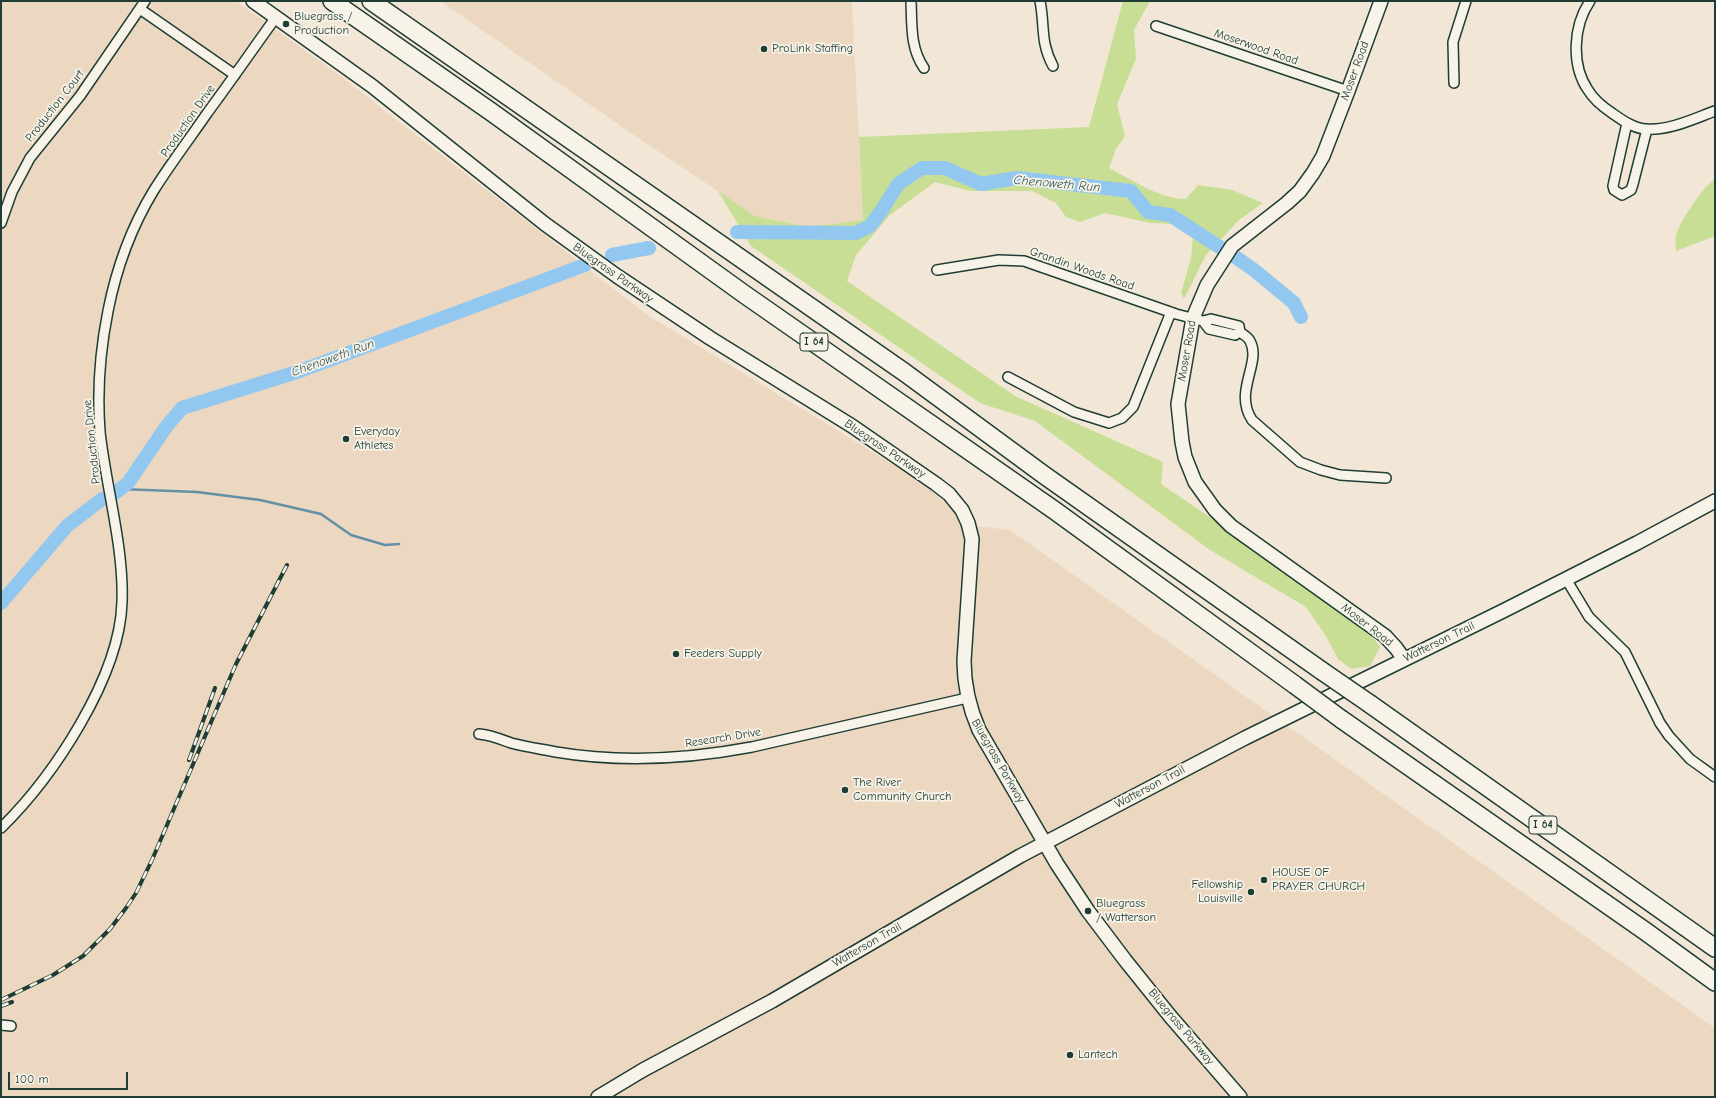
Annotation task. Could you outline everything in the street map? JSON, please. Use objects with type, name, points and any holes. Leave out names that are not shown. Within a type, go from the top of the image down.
[{"type":"highway","name":"I 64","points":[[332,1],[490,111],[744,294],[1054,510],[1340,719],[1645,931],[1715,982]]},
{"type":"highway","name":"I 64","points":[[371,1],[904,372],[1044,475],[1715,948]]},
{"type":"highway","points":[[1645,931],[1715,987]]},
{"type":"street","name":"Bluegrass Parkway","points":[[253,1],[372,86],[545,224],[617,276],[710,338],[852,426],[949,494],[966,517],[972,539],[964,679],[971,712],[979,730],[1057,864],[1103,932],[1170,1016],[1240,1097]]},
{"type":"street","points":[[911,1],[914,43],[924,68]]},
{"type":"street","points":[[1040,1],[1044,42],[1047,55],[1053,66]]},
{"type":"street","name":"Moser Road","points":[[1381,1],[1323,156],[1313,173],[1300,191],[1287,203],[1232,246],[1207,285],[1178,404],[1182,442],[1188,463],[1198,487],[1214,510],[1231,526],[1385,636],[1404,659]]},
{"type":"street","points":[[1454,83],[1453,42],[1466,1]]},
{"type":"street","points":[[1588,2],[1577,36],[1577,56],[1581,76],[1588,90],[1599,104],[1627,123],[1647,129],[1673,126],[1715,111]]},
{"type":"street","name":"Production Court","points":[[1,224],[12,192],[30,158],[80,96],[142,5],[235,75]]},
{"type":"street","name":"Production Drive","points":[[1,828],[33,792],[66,747],[95,696],[107,669],[115,645],[121,617],[122,590],[101,434],[99,407],[101,353],[108,312],[120,265],[144,208],[154,191],[276,17]]},
{"type":"street","name":"Moserwood Road","points":[[1156,26],[1348,91]]},
{"type":"street","points":[[1627,123],[1613,186],[1614,190],[1622,195],[1631,190],[1647,129]]},
{"type":"street","name":"Grandin Woods Road","points":[[937,270],[999,260],[1024,261],[1198,320],[1209,329],[1236,335],[1240,332],[1250,339],[1254,352],[1244,391],[1246,412],[1252,420],[1300,462],[1340,475],[1386,478]]},
{"type":"street","points":[[1008,377],[1074,412],[1108,423],[1115,422],[1125,416],[1133,407],[1171,312]]},
{"type":"street","name":"Watterson Trail","points":[[598,1097],[643,1070],[772,1001],[1020,856],[1245,738],[1566,579],[1715,501]]},
{"type":"street","points":[[1566,579],[1589,617],[1625,652],[1660,723],[1690,760],[1715,777]]},
{"type":"street","name":"Research Drive","points":[[479,734],[493,736],[512,743],[581,755],[641,758],[687,756],[752,747],[967,698]]},
{"type":"street","points":[[1,1025],[11,1026]]},
{"type":"shaded area","points":[[1,1],[236,1],[335,72],[646,314],[930,487],[968,525],[1010,530],[1715,1028],[1715,1097],[1,1097]]},
{"type":"shaded area","points":[[440,1],[852,1],[863,220],[808,227],[755,216],[641,140]]},
{"type":"green space","points":[[1123,1],[1150,1],[1134,30],[1136,59],[1117,104],[1125,136],[1116,149],[1109,168],[1146,188],[1166,196],[1186,199],[1198,185],[1232,190],[1263,203],[1239,220],[1206,255],[1184,299],[1181,293],[1191,258],[1193,237],[1176,224],[1150,223],[1105,213],[1080,222],[1066,217],[1056,203],[1032,191],[970,191],[935,182],[890,215],[856,255],[847,281],[1015,396],[1163,462],[1161,484],[1211,518],[1372,636],[1380,647],[1370,666],[1351,669],[1338,659],[1326,636],[1306,607],[1210,550],[1035,421],[980,403],[751,246],[718,191],[755,216],[808,227],[863,220],[859,137],[1089,127]]},
{"type":"green space","points":[[1715,179],[1715,236],[1676,251],[1676,235],[1678,229],[1692,205]]},
{"type":"waterway","name":"Chenoweth Run","points":[[737,232],[856,233],[870,226],[898,184],[922,168],[945,168],[981,184],[1017,178],[1131,191],[1148,212],[1170,215],[1221,248]]},
{"type":"waterway","name":"Chenoweth Run","points":[[612,255],[649,248]]},
{"type":"waterway","name":"Chenoweth Run","points":[[1234,256],[1254,270],[1294,303],[1301,317]]},
{"type":"waterway","name":"Chenoweth Run","points":[[115,493],[128,483],[166,427],[182,408],[300,371],[585,265]]},
{"type":"waterway","points":[[121,489],[197,492],[260,500],[321,514],[351,535],[385,545],[399,544]]},
{"type":"waterway","name":"Chenoweth Run","points":[[1,603],[67,526],[102,499]]},
{"type":"railway","points":[[1,1000],[53,975],[83,956],[110,929],[136,893],[152,860],[236,664],[287,565]]},
{"type":"railway","points":[[189,760],[215,688]]},
{"type":"railway","points":[[1,1006],[12,1002]]},
{"type":"place","name":"Bluegrass / Production","points":[[286,24]]},
{"type":"place","name":"ProLink Staffing","points":[[764,49]]},
{"type":"place","name":"Everyday Athletes","points":[[346,439]]},
{"type":"place","name":"Feeders Supply","points":[[676,654]]},
{"type":"place","name":"The River Community Church","points":[[845,790]]},
{"type":"place","name":"HOUSE OF PRAYER CHURCH","points":[[1264,880]]},
{"type":"place","name":"Fellowship Louisville","points":[[1251,892]]},
{"type":"place","name":"Bluegrass / Watterson","points":[[1088,911]]},
{"type":"place","name":"Lantech","points":[[1070,1055]]}]
